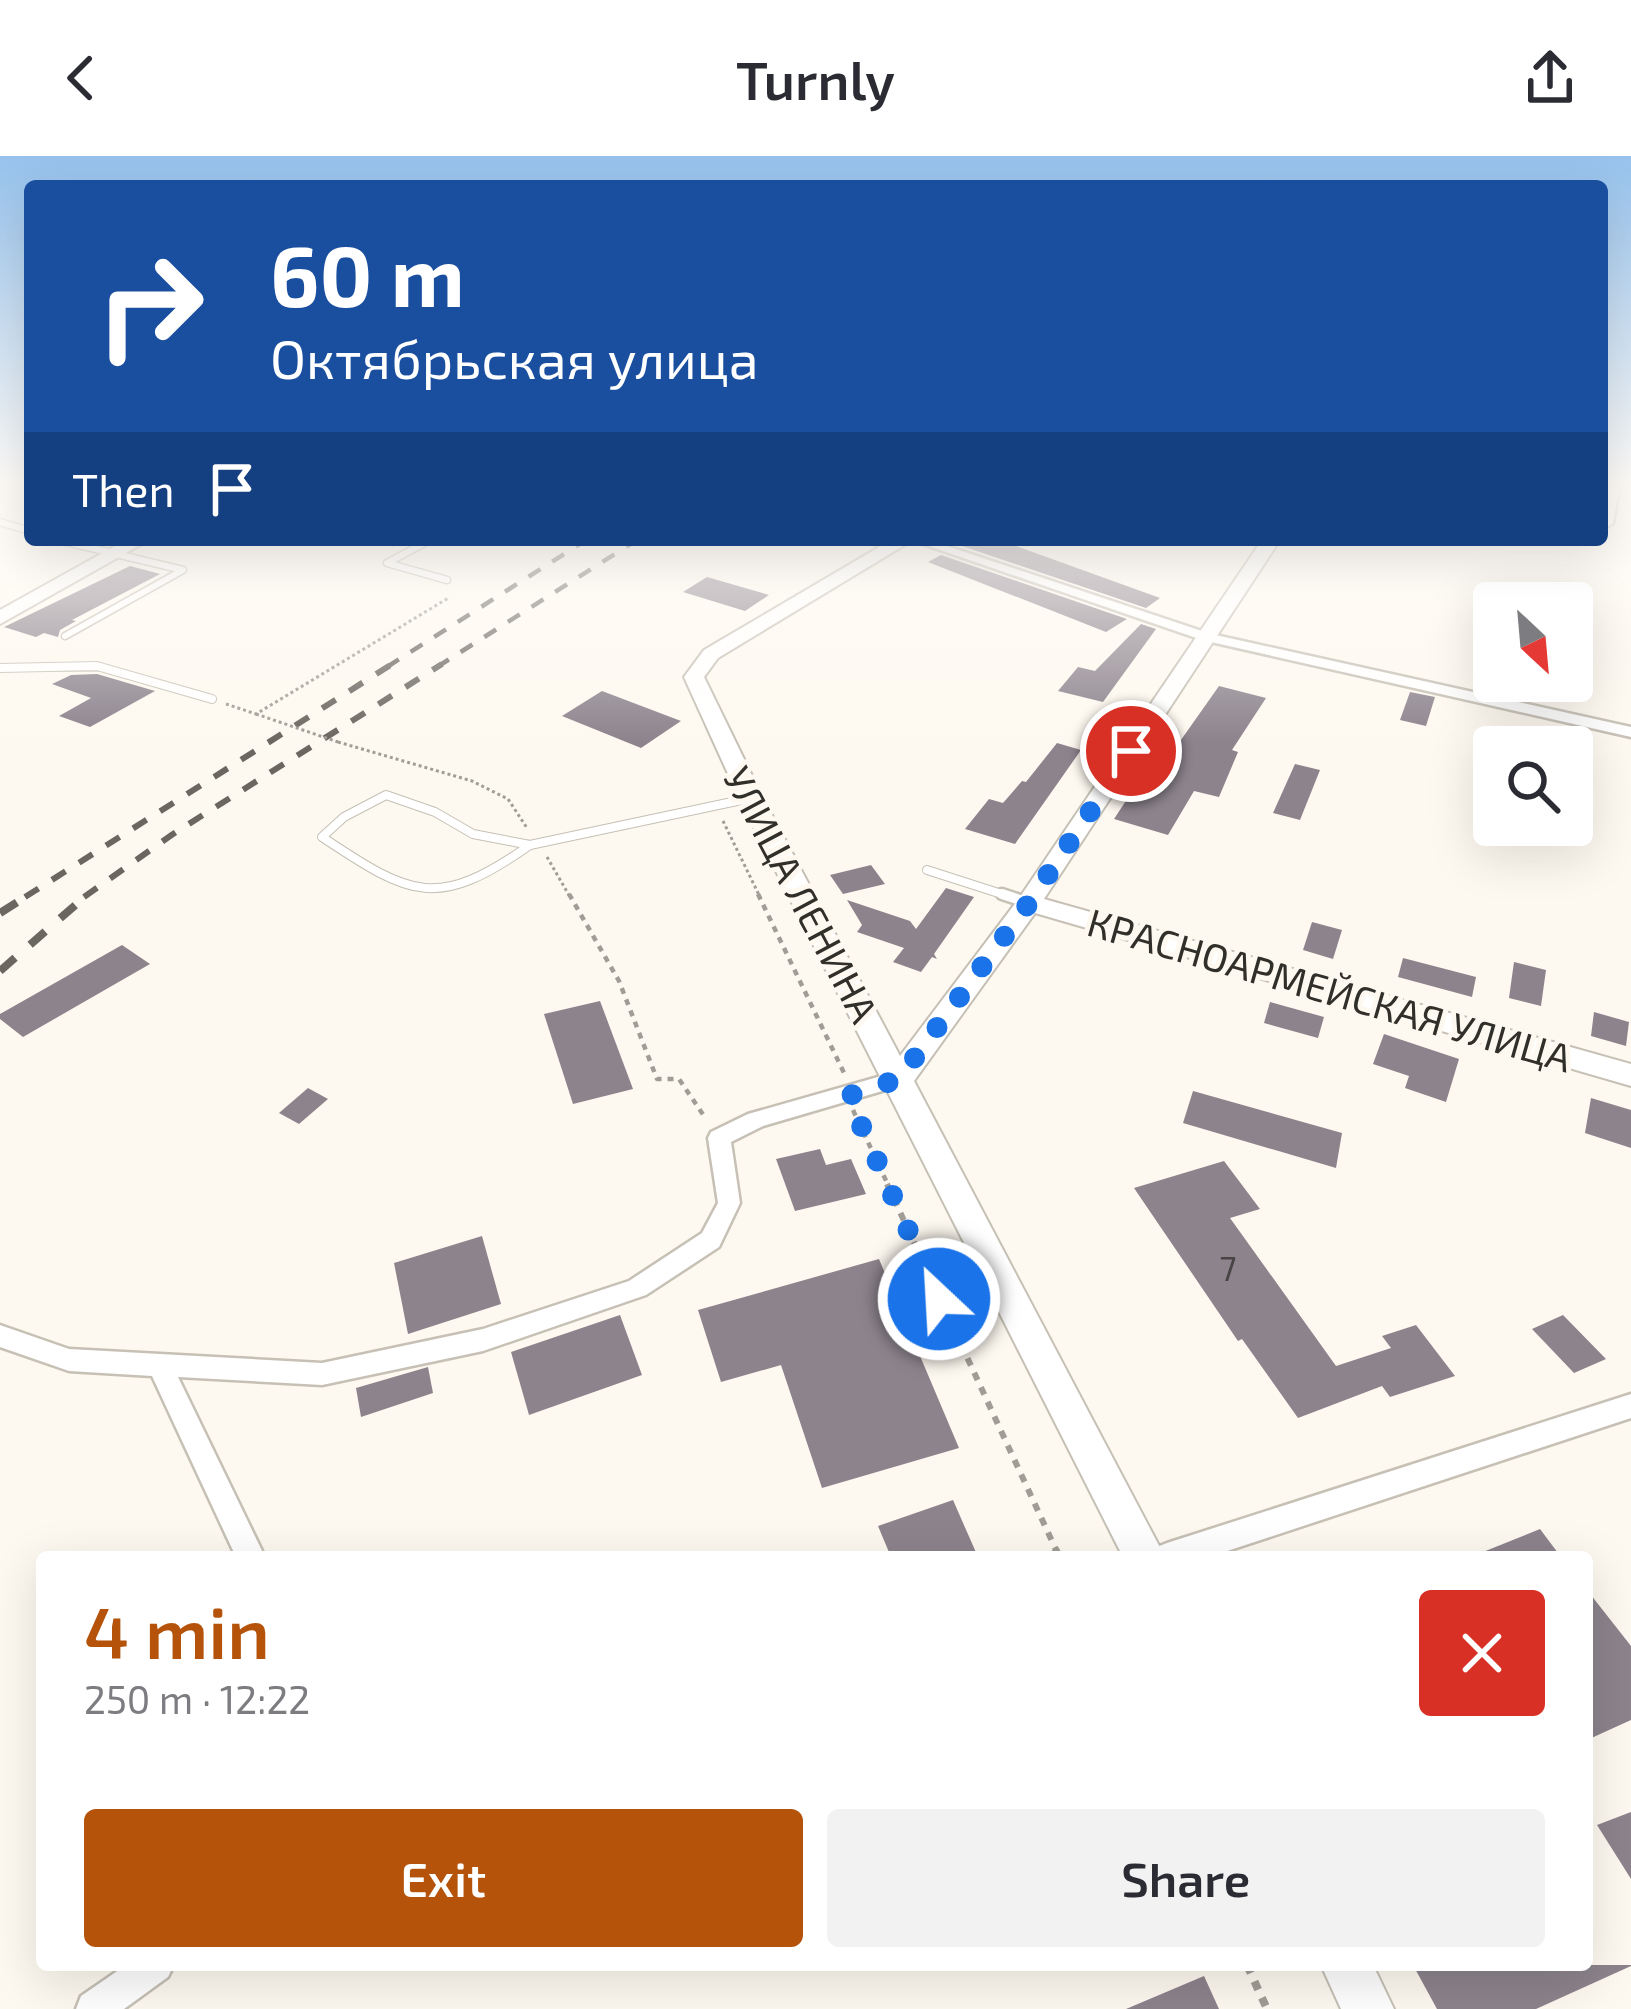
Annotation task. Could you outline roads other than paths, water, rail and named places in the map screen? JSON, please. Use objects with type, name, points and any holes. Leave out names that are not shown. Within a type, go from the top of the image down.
[{"type":"street","points":[[0,618],[87,568]]},
{"type":"street","name":"УЛИЦА ЛЕНИНА","points":[[856,568],[711,654],[694,677],[751,798],[1142,1551]]},
{"type":"street","points":[[1002,568],[1207,637],[1631,732]]},
{"type":"street","points":[[0,1336],[69,1360],[322,1374],[484,1340],[637,1288],[711,1240],[730,1203],[719,1138],[756,1120],[899,1079],[1029,903],[1252,568]]},
{"type":"street","name":"КРАСНОАРМЕЙСКАЯ УЛИЦА","points":[[1029,903],[1631,1075]]},
{"type":"street","points":[[160,1366],[248,1551]]},
{"type":"street","points":[[1185,1551],[1631,1406]]},
{"type":"street","points":[[94,2009],[148,1971]]},
{"type":"street","points":[[1349,1971],[1368,2009]]},
{"type":"lane","points":[[65,635],[183,568]]},
{"type":"lane","points":[[406,568],[447,580]]},
{"type":"lane","points":[[0,668],[97,666],[212,699]]},
{"type":"lane","points":[[534,844],[501,866],[439,893],[388,882],[322,837],[344,817],[386,795],[435,812],[473,834],[534,844],[751,798]]},
{"type":"lane","points":[[927,870],[1029,903]]},
{"type":"railway","points":[[387,667],[541,568]]},
{"type":"railway","points":[[437,667],[592,568]]},
{"type":"railway","points":[[25,897],[392,664]]},
{"type":"railway","points":[[87,895],[173,834],[442,664]]},
{"type":"railway","points":[[0,913],[30,894]]},
{"type":"railway","points":[[0,971],[87,895]]}]
